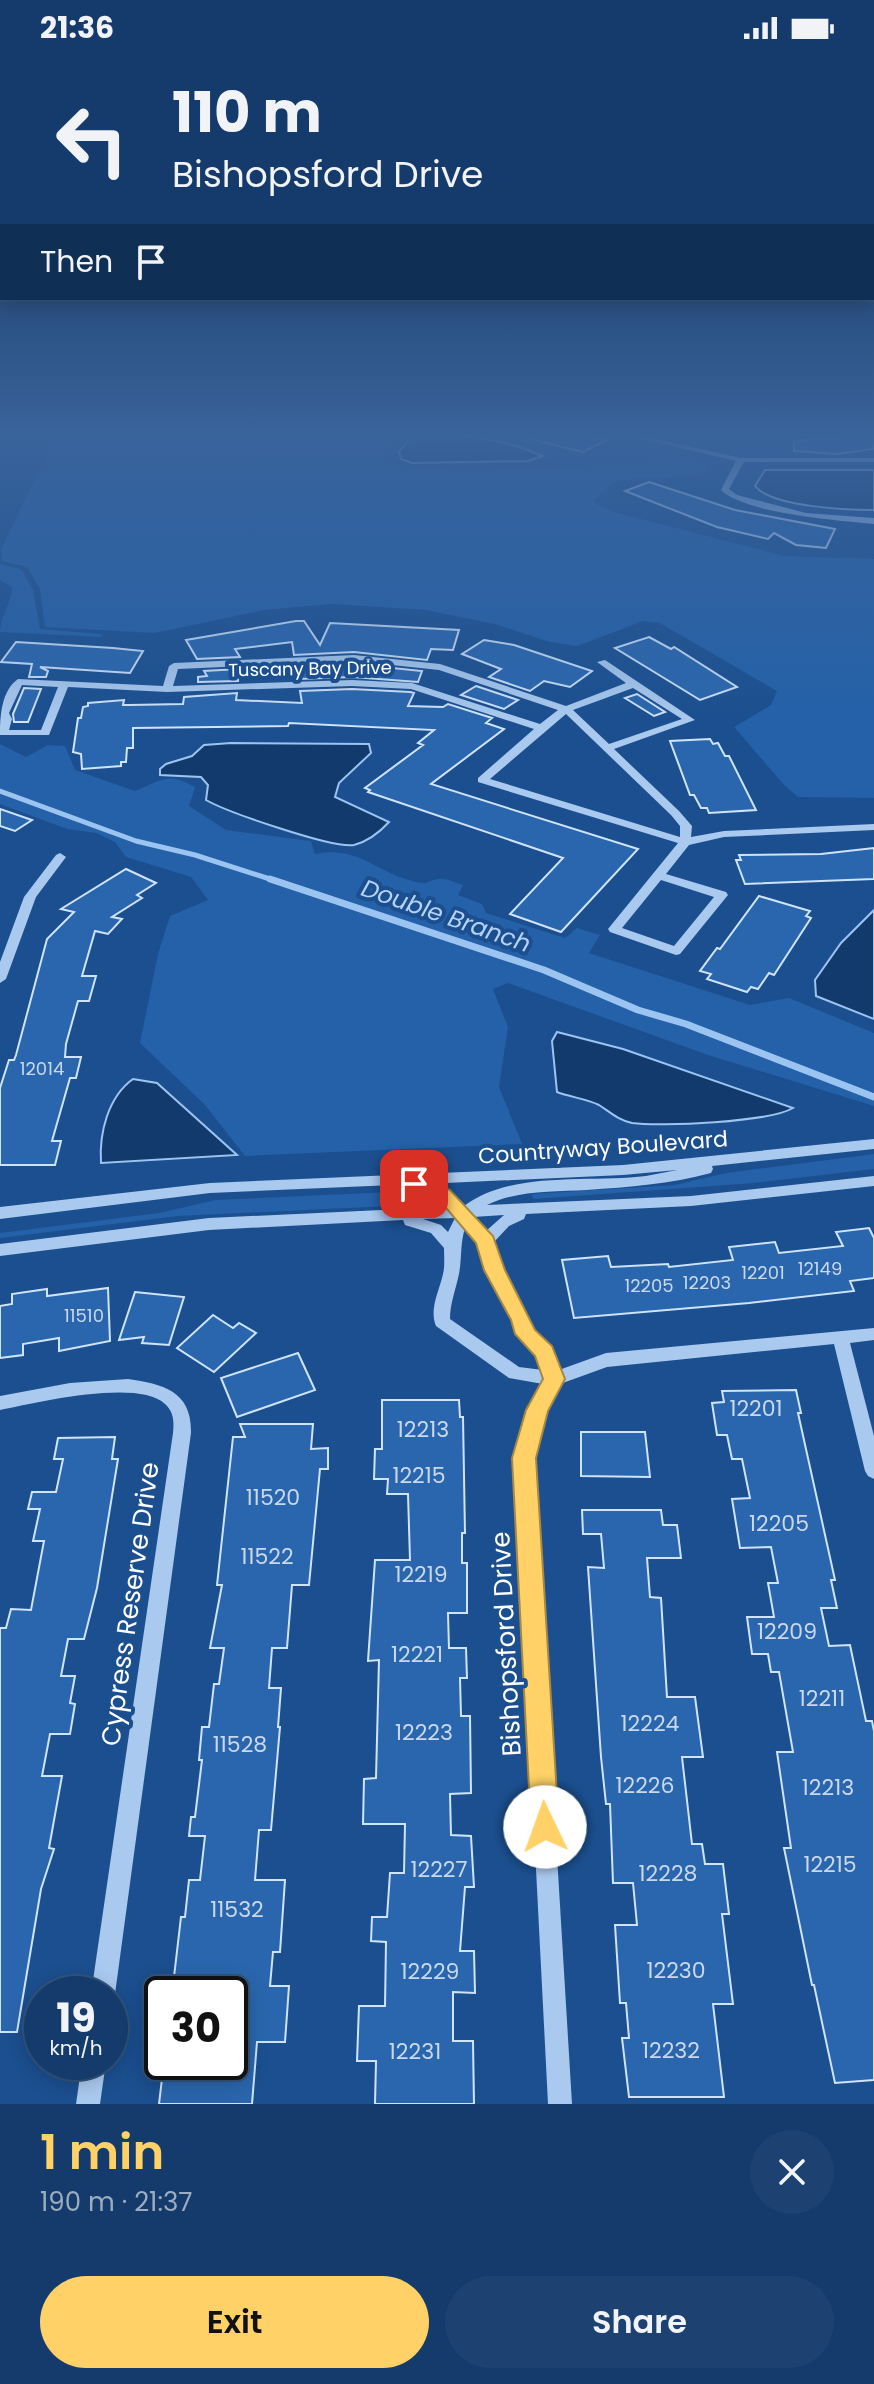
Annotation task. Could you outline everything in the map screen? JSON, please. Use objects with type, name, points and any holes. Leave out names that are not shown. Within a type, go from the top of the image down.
[{"type":"street","name":"Tuscany Bay Drive","points":[[167,689],[174,666],[354,658],[440,667],[566,709],[675,813],[686,826],[685,842]]},
{"type":"street","points":[[602,662],[690,720],[608,748]]},
{"type":"street","name":"Tuscany Bay Drive","points":[[65,683],[45,733],[3,733],[7,719],[4,713],[18,682],[65,683],[167,689],[352,683],[412,686],[541,728]]},
{"type":"street","points":[[634,684],[566,709],[482,780],[685,842],[724,834],[874,827]]},
{"type":"street","points":[[658,875],[722,895],[676,951],[614,929],[658,875],[685,842]]},
{"type":"street","points":[[0,979],[30,897],[60,857]]},
{"type":"street","name":"Countryway Boulevard","points":[[0,1213],[210,1188],[623,1170],[874,1144]]},
{"type":"street","points":[[740,1160],[668,1179],[503,1192],[478,1202],[463,1214],[452,1246],[452,1268],[441,1310],[442,1322],[515,1373],[554,1379],[606,1360],[874,1334]]},
{"type":"street","points":[[393,1180],[443,1195],[486,1241],[494,1270],[522,1320],[525,1334],[545,1352],[554,1379]]},
{"type":"street","points":[[0,1250],[209,1224],[691,1201],[874,1181]]},
{"type":"street","points":[[486,1241],[504,1222],[534,1210]]},
{"type":"street","points":[[386,1216],[426,1224],[436,1229],[452,1246]]},
{"type":"street","points":[[841,1339],[874,1471]]},
{"type":"street","name":"Bishopsford Drive","points":[[554,1379],[537,1410],[524,1458],[560,2104]]},
{"type":"street","name":"Cypress Reserve Drive","points":[[0,1403],[111,1384],[136,1385],[165,1395],[181,1412],[182,1433],[106,1976]]},
{"type":"street","points":[[88,2104],[91,2080]]},
{"type":"shaded area","points":[[11,529],[678,529],[784,556],[874,559],[874,798],[798,797],[734,727],[771,705],[777,691],[660,623],[643,621],[577,646],[426,610],[331,604],[264,610],[154,633],[45,627],[40,589],[27,567],[2,561],[1,550]]},
{"type":"shaded area","points":[[0,564],[21,569],[33,590],[40,629],[100,634],[103,637],[0,632],[12,587],[0,580]]},
{"type":"shaded area","points":[[0,744],[26,757],[48,745],[65,746],[75,770],[135,791],[165,779],[178,780],[195,787],[189,806],[226,830],[311,841],[315,854],[331,852],[357,857],[392,874],[421,883],[445,879],[463,885],[458,895],[482,904],[486,913],[565,938],[577,928],[600,935],[589,953],[750,1005],[789,998],[874,1033],[874,1106],[708,1055],[508,983],[493,989],[508,1027],[499,1087],[522,1144],[245,1156],[205,1105],[140,1043],[158,954],[170,916],[208,900],[191,877],[126,857],[115,842],[96,833],[67,829],[0,804]]},
{"type":"shaded area","points":[[369,744],[371,753],[339,783],[335,797],[389,822],[364,841],[343,845],[304,836],[218,806],[206,800],[208,785],[201,777],[160,775],[160,769],[166,764],[192,756],[204,745]]},
{"type":"shaded area","points":[[874,910],[874,1019],[816,996],[815,980],[841,943]]},
{"type":"shaded area","points":[[557,1032],[623,1049],[793,1108],[762,1117],[714,1122],[627,1122],[599,1105],[557,1092],[552,1041]]},
{"type":"shaded area","points":[[133,1079],[157,1083],[237,1155],[101,1163],[107,1116],[117,1096]]},
{"type":"shaded area","points":[[874,1154],[874,1169],[754,1183],[533,1199],[532,1194],[675,1185],[726,1173]]},
{"type":"shaded area","points":[[411,1191],[410,1205],[178,1216],[0,1238],[0,1233],[159,1213],[216,1200]]},
{"type":"building","points":[[724,529],[835,529],[826,548],[796,545],[774,533],[768,539]]},
{"type":"building","points":[[304,621],[320,645],[330,623],[459,630],[453,650],[431,649],[427,660],[354,652],[294,655],[292,642],[235,649],[240,657],[197,659],[186,640]]},
{"type":"building","points":[[649,637],[671,649],[674,647],[737,687],[700,700],[615,648]]},
{"type":"building","points":[[484,640],[514,645],[592,671],[570,687],[544,681],[530,691],[489,677],[501,669],[462,654]]},
{"type":"building","points":[[16,642],[143,651],[130,673],[40,667],[48,671],[46,677],[29,677],[32,664],[1,662]]},
{"type":"building","points":[[354,664],[422,671],[418,682],[352,677],[298,679],[296,667]]},
{"type":"building","points":[[239,669],[238,681],[198,682],[198,677],[207,676],[204,671]]},
{"type":"building","points":[[476,686],[518,700],[504,709],[461,695]]},
{"type":"building","points":[[24,688],[41,689],[28,722],[14,722],[13,714]]},
{"type":"building","points":[[352,689],[414,693],[408,706],[443,707],[448,704],[492,718],[486,723],[504,729],[431,784],[638,849],[561,932],[510,914],[563,858],[368,792],[370,790],[365,788],[423,745],[418,743],[434,730],[289,723],[288,726],[133,728],[133,748],[127,748],[126,762],[121,762],[121,766],[82,769],[81,754],[73,752],[78,718],[81,718],[83,707],[88,703],[124,700],[123,705],[183,704],[184,697],[237,693],[236,700],[302,703],[300,691]]},
{"type":"building","points":[[637,694],[665,712],[654,716],[625,698]]},
{"type":"building","points":[[710,739],[713,744],[718,743],[725,756],[729,756],[756,810],[709,813],[707,808],[701,808],[694,795],[690,795],[670,741]]},
{"type":"building","points":[[0,809],[32,820],[15,831],[0,826]]},
{"type":"building","points":[[874,848],[874,879],[745,884],[736,860],[741,860],[739,855],[821,854]]},
{"type":"building","points":[[126,869],[156,883],[137,895],[142,898],[112,917],[122,919],[108,934],[95,931],[82,976],[96,976],[89,1001],[78,1001],[66,1044],[65,1057],[81,1057],[76,1078],[70,1078],[52,1141],[61,1141],[55,1165],[0,1165],[0,1088],[9,1060],[14,1060],[16,1055],[47,939],[74,912],[61,909]]},
{"type":"building","points":[[759,896],[810,911],[806,916],[811,918],[774,975],[769,973],[758,989],[751,987],[747,992],[707,979],[711,974],[700,971]]},
{"type":"building","points":[[869,1228],[874,1238],[874,1278],[850,1281],[854,1291],[749,1303],[574,1318],[562,1260],[608,1256],[611,1267],[668,1264],[669,1267],[733,1260],[729,1247],[775,1242],[779,1253],[843,1246],[836,1232]]},
{"type":"building","points":[[108,1288],[110,1341],[59,1351],[59,1338],[23,1344],[23,1355],[0,1358],[0,1306],[12,1304],[12,1294],[47,1289],[47,1296]]},
{"type":"building","points":[[135,1292],[184,1297],[169,1345],[142,1343],[144,1337],[119,1340]]},
{"type":"building","points":[[213,1315],[233,1328],[239,1323],[256,1333],[214,1372],[177,1348]]},
{"type":"building","points":[[298,1353],[315,1390],[237,1417],[221,1378]]},
{"type":"building","points":[[796,1390],[801,1413],[798,1413],[835,1580],[831,1580],[837,1608],[821,1608],[829,1646],[850,1645],[866,1721],[872,1721],[874,1731],[874,2080],[835,2083],[784,1848],[791,1848],[777,1752],[793,1752],[779,1672],[771,1672],[768,1654],[752,1654],[747,1617],[774,1617],[768,1583],[778,1583],[771,1547],[740,1548],[732,1499],[750,1498],[742,1459],[732,1459],[727,1435],[717,1435],[712,1403],[724,1402],[722,1391]]},
{"type":"building","points":[[382,1400],[459,1400],[460,1417],[463,1417],[465,1533],[462,1533],[462,1563],[467,1563],[467,1613],[448,1613],[449,1648],[466,1648],[467,1678],[460,1678],[461,1716],[470,1716],[471,1793],[450,1794],[451,1835],[471,1836],[474,1887],[465,1887],[460,1951],[474,1951],[475,1993],[453,1992],[453,2041],[473,2041],[474,2104],[375,2104],[376,2061],[357,2061],[359,2006],[385,2006],[386,1942],[371,1941],[372,1917],[387,1917],[390,1873],[404,1873],[405,1824],[363,1824],[364,1779],[376,1778],[379,1660],[368,1661],[375,1560],[410,1560],[408,1494],[387,1494],[388,1479],[374,1479],[375,1449],[382,1449]]},
{"type":"building","points":[[240,1424],[313,1424],[311,1449],[328,1448],[328,1469],[320,1469],[309,1585],[292,1585],[287,1648],[272,1648],[269,1688],[281,1688],[280,1727],[271,1830],[259,1830],[255,1880],[285,1880],[280,1952],[273,1952],[270,1986],[289,1986],[285,2042],[257,2042],[252,2104],[159,2104],[162,2080],[248,2080],[248,1976],[174,1976],[189,1880],[200,1880],[205,1836],[189,1836],[191,1817],[195,1817],[202,1760],[199,1760],[202,1727],[209,1727],[214,1684],[219,1684],[224,1648],[210,1648],[222,1585],[217,1585],[233,1437],[245,1437]]},
{"type":"building","points":[[581,1432],[645,1432],[650,1477],[581,1476]]},
{"type":"building","points":[[115,1437],[112,1459],[118,1459],[97,1588],[84,1639],[68,1639],[61,1676],[75,1676],[70,1703],[75,1704],[70,1734],[50,1734],[42,1776],[62,1776],[49,1848],[54,1849],[41,1889],[17,2032],[0,2032],[0,1628],[6,1628],[11,1609],[31,1610],[44,1541],[33,1541],[40,1509],[28,1509],[32,1492],[56,1492],[63,1459],[54,1459],[58,1438]]},
{"type":"building","points":[[582,1510],[661,1510],[663,1525],[677,1525],[681,1558],[647,1558],[650,1597],[661,1598],[667,1697],[695,1697],[703,1757],[682,1757],[692,1844],[702,1844],[705,1864],[723,1864],[729,1914],[722,1914],[733,2004],[713,2004],[724,2097],[629,2097],[622,2038],[629,2038],[626,2003],[620,2003],[615,1925],[637,1925],[633,1883],[613,1883],[610,1804],[606,1804],[601,1757],[588,1567],[604,1568],[601,1534],[583,1534]]},
{"type":"waterway","name":"Double Branch","points":[[0,791],[136,841],[195,855],[276,881]]},
{"type":"waterway","name":"Double Branch","points":[[270,879],[544,970],[638,1010],[686,1024],[874,1097]]},
{"type":"route","points":[[414,1184],[443,1195],[486,1241],[494,1270],[522,1320],[525,1334],[545,1352],[554,1379],[537,1410],[524,1458],[545,1827]]}]
